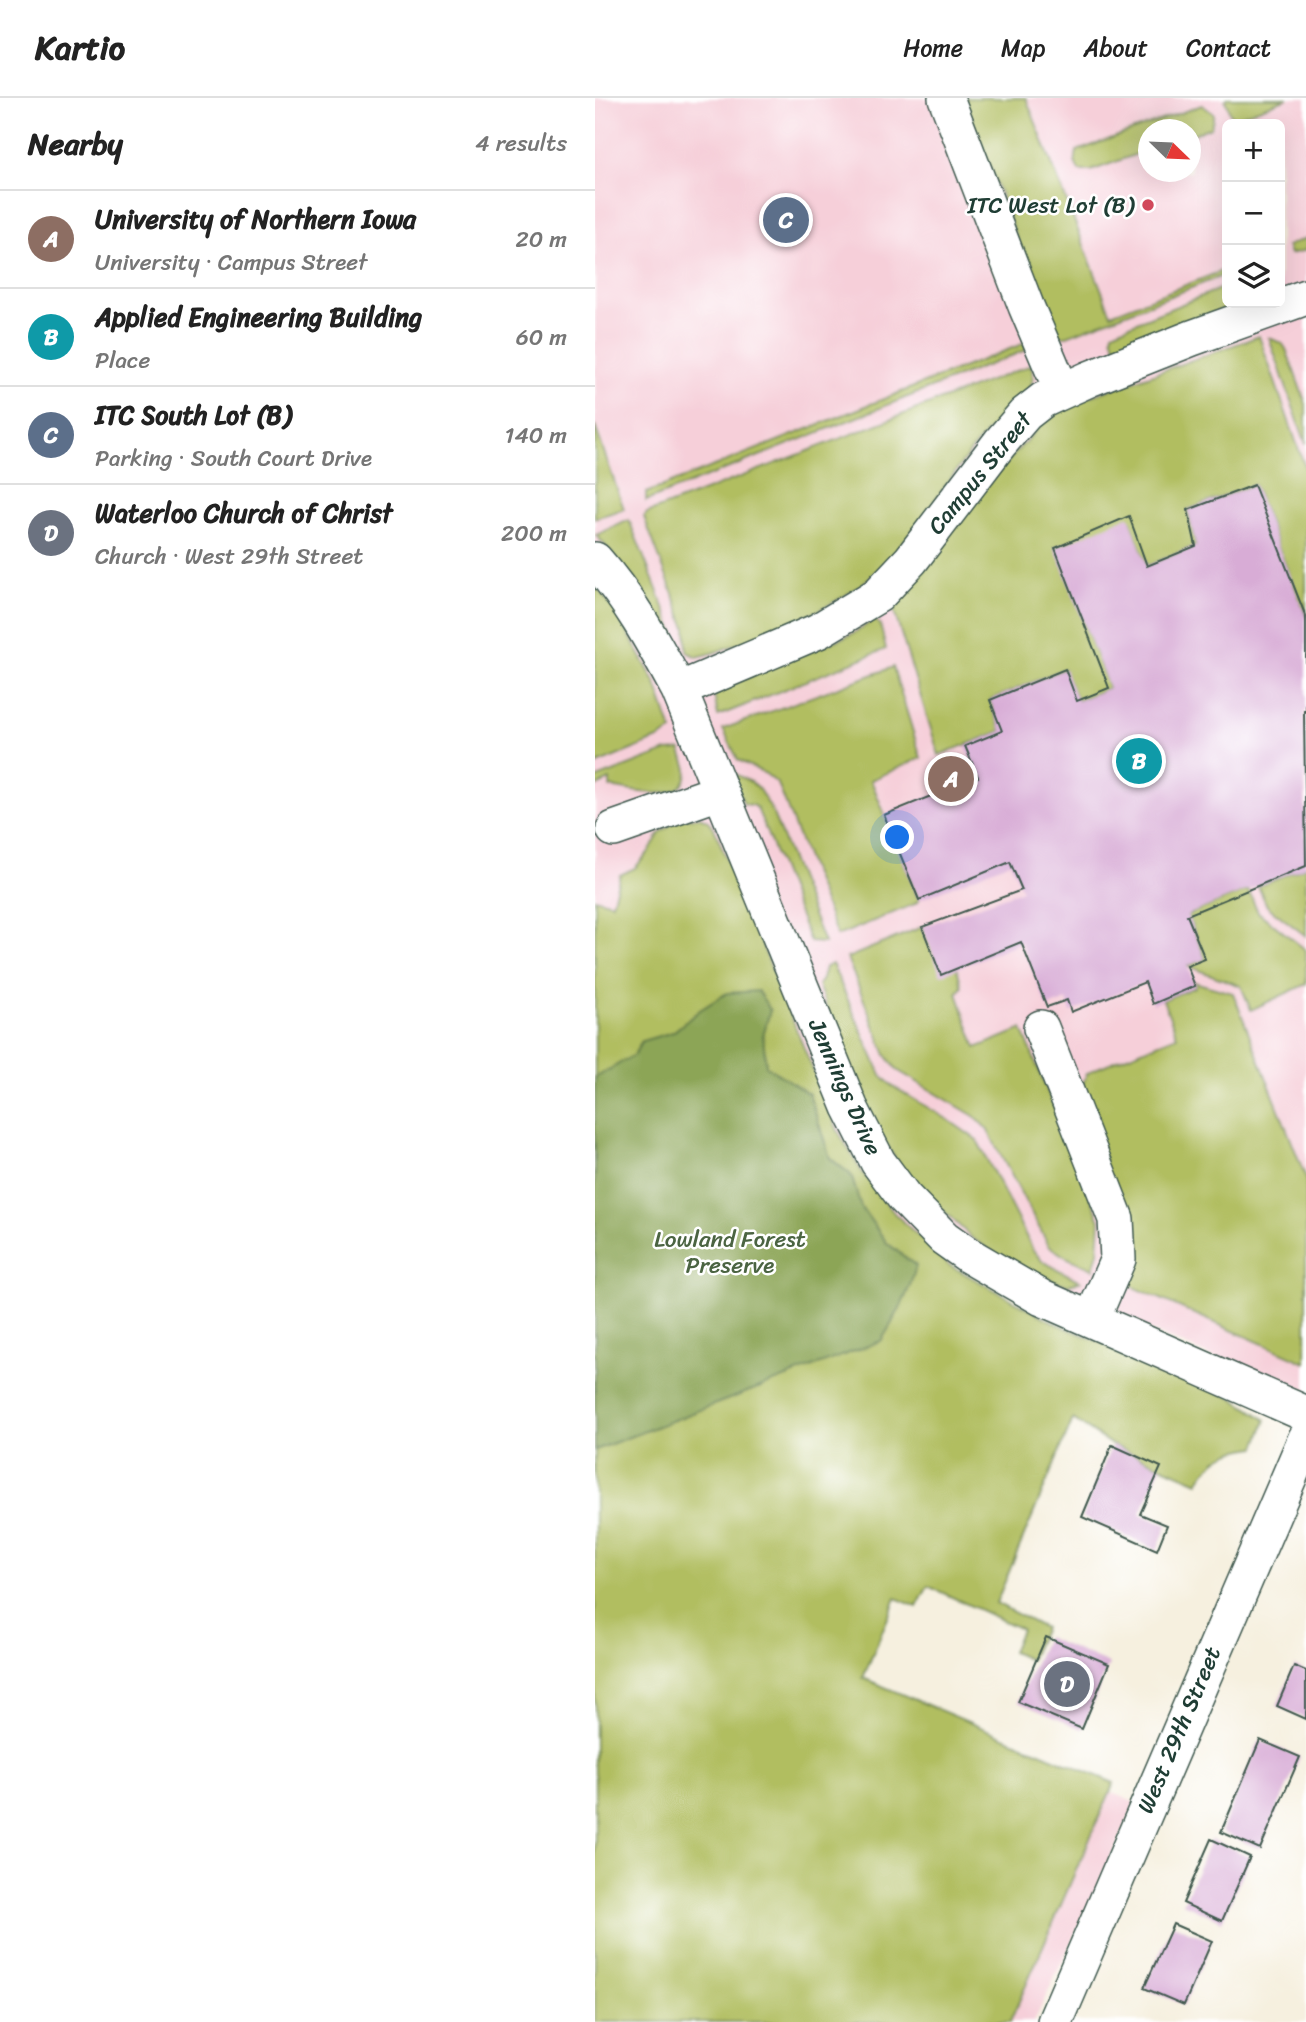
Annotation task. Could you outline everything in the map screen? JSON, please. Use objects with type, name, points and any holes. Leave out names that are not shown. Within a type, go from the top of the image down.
[{"type":"street","points":[[946,98],[1026,306],[1062,391]]},
{"type":"street","name":"Campus Street","points":[[679,690],[818,631],[878,595],[911,560],[977,472],[1025,414],[1043,400],[1192,338],[1306,297]]},
{"type":"street","name":"Jennings Drive","points":[[595,560],[618,587],[643,625],[679,690],[850,1107],[877,1162],[904,1197],[952,1244],[1042,1298],[1306,1414]]},
{"type":"street","points":[[614,829],[719,792]]},
{"type":"street","points":[[1041,1028],[1116,1219],[1118,1259],[1092,1319]]},
{"type":"street","name":"West 29th Street","points":[[1055,2022],[1306,1438]]},
{"type":"shaded area","points":[[595,98],[1306,98],[1306,1396],[968,1255],[949,1265],[776,1652],[1136,1803],[1034,2022],[595,2022]]},
{"type":"green space","points":[[964,98],[1026,98],[1111,314],[1222,271],[1222,276],[1067,336],[1058,336],[1036,290]]},
{"type":"green space","points":[[1288,98],[1237,117],[1231,116],[1225,100]]},
{"type":"green space","points":[[1202,105],[1214,114],[1211,127],[1201,131],[1201,119],[1164,119]]},
{"type":"green space","points":[[1138,129],[1138,154],[1091,171],[1079,171],[1075,162],[1077,151]]},
{"type":"green space","points":[[1306,238],[1306,250],[1290,254],[1287,246]]},
{"type":"green space","points":[[1222,288],[1222,308],[1227,308],[1117,350],[1113,332]]},
{"type":"green space","points":[[1259,336],[1306,470],[1306,617],[1254,485],[1188,510],[1196,546],[1147,566],[1130,520],[1056,548],[1109,688],[1077,701],[1064,669],[990,700],[1002,731],[939,755],[893,608],[898,597],[987,484],[1044,421],[1078,401]]},
{"type":"green space","points":[[1269,338],[1282,343],[1286,349],[1306,404],[1306,444]]},
{"type":"green space","points":[[1025,343],[1026,350],[646,501],[646,493]]},
{"type":"green space","points":[[1031,365],[1032,383],[1027,392],[971,451],[910,534],[876,572],[824,608],[769,632],[697,657],[687,652],[686,628],[644,517],[647,513]]},
{"type":"green space","points":[[595,426],[624,509],[595,518]]},
{"type":"green space","points":[[629,520],[676,643],[636,581],[596,535]]},
{"type":"green space","points":[[595,585],[617,613],[656,684],[672,731],[595,765]]},
{"type":"green space","points":[[874,620],[880,624],[886,649],[718,716],[714,695],[729,685],[854,633]]},
{"type":"green space","points":[[893,667],[921,758],[871,780],[919,900],[837,936],[778,784],[766,774],[738,760],[723,729]]},
{"type":"green space","points":[[681,750],[687,771],[684,782],[677,789],[667,792],[642,792],[610,787],[610,780],[595,787],[595,779],[667,751]]},
{"type":"green space","points":[[729,771],[758,788],[771,809],[824,943],[810,942],[757,808],[744,804]]},
{"type":"green space","points":[[700,817],[714,828],[838,1131],[862,1172],[895,1214],[949,1265],[1057,1324],[1233,1398],[1266,1420],[1256,1447],[1222,1456],[1198,1482],[1112,1445],[1073,1419],[996,1603],[1044,1628],[1030,1660],[1012,1652],[1021,1629],[928,1586],[917,1607],[896,1598],[863,1678],[1114,1783],[1010,2022],[595,2022],[595,1450],[880,1341],[916,1266],[887,1243],[861,1207],[851,1175],[830,1158],[809,1094],[766,1066],[763,1036],[770,1010],[727,993],[673,1032],[642,1041],[634,1055],[595,1078],[595,898],[612,903],[620,875],[635,868],[660,833],[680,818]]},
{"type":"green space","points":[[1306,866],[1306,936],[1267,906],[1258,886]]},
{"type":"green space","points":[[1248,890],[1258,912],[1306,950],[1306,984],[1251,1010],[1241,986],[1187,966],[1205,959],[1187,915]]},
{"type":"green space","points":[[922,927],[957,968],[962,987],[957,993],[976,1048],[1022,1029],[1100,1220],[1098,1252],[1093,1269],[1049,1246],[987,1129],[974,1116],[897,1070],[886,1055],[847,958]]},
{"type":"green space","points":[[832,964],[881,1075],[892,1086],[977,1140],[1033,1250],[1042,1261],[1080,1281],[1067,1285],[1019,1269],[972,1238],[905,1174],[863,1107],[818,985],[825,967]]},
{"type":"green space","points":[[1194,982],[1233,993],[1306,1178],[1306,1363],[1127,1284],[1120,1285],[1078,1094],[1087,1074],[1095,1069],[1177,1036],[1163,1000],[1195,987]]},
{"type":"green space","name":"Lowland Forest Preserve","points":[[758,991],[770,1010],[763,1036],[766,1066],[809,1094],[830,1158],[851,1175],[861,1207],[887,1243],[916,1266],[910,1286],[881,1341],[595,1450],[595,1078],[634,1055],[642,1041],[673,1032],[727,993]]},
{"type":"building","points":[[1254,485],[1306,617],[1306,866],[1187,915],[1205,959],[1187,966],[1195,986],[1153,1004],[1145,982],[1071,1012],[1067,1000],[1047,1007],[1021,942],[941,975],[922,927],[1022,890],[1010,862],[919,900],[884,815],[978,777],[965,746],[1002,731],[990,700],[1065,669],[1077,701],[1109,688],[1055,548],[1129,516],[1147,566],[1196,546],[1188,510]]},
{"type":"building","points":[[1112,1445],[1161,1467],[1140,1514],[1167,1525],[1157,1550],[1082,1517]]},
{"type":"building","points":[[1046,1637],[1109,1664],[1082,1729],[1018,1702]]},
{"type":"building","points":[[1294,1666],[1306,1671],[1306,1719],[1277,1706]]},
{"type":"building","points":[[1260,1740],[1300,1757],[1260,1849],[1221,1832]]},
{"type":"building","points":[[1211,1839],[1250,1857],[1222,1921],[1183,1903]]},
{"type":"building","points":[[1173,1924],[1212,1941],[1184,2005],[1144,1988]]},
{"type":"place","name":"ITC West Lot (B)","points":[[1148,205]]},
{"type":"place","name":"ITC South Lot (B)","points":[[786,220]]},
{"type":"place","name":"Applied Engineering Building","points":[[1139,761]]},
{"type":"place","name":"University of Northern Iowa","points":[[951,779]]},
{"type":"place","name":"Waterloo Church of Christ","points":[[1067,1684]]}]
